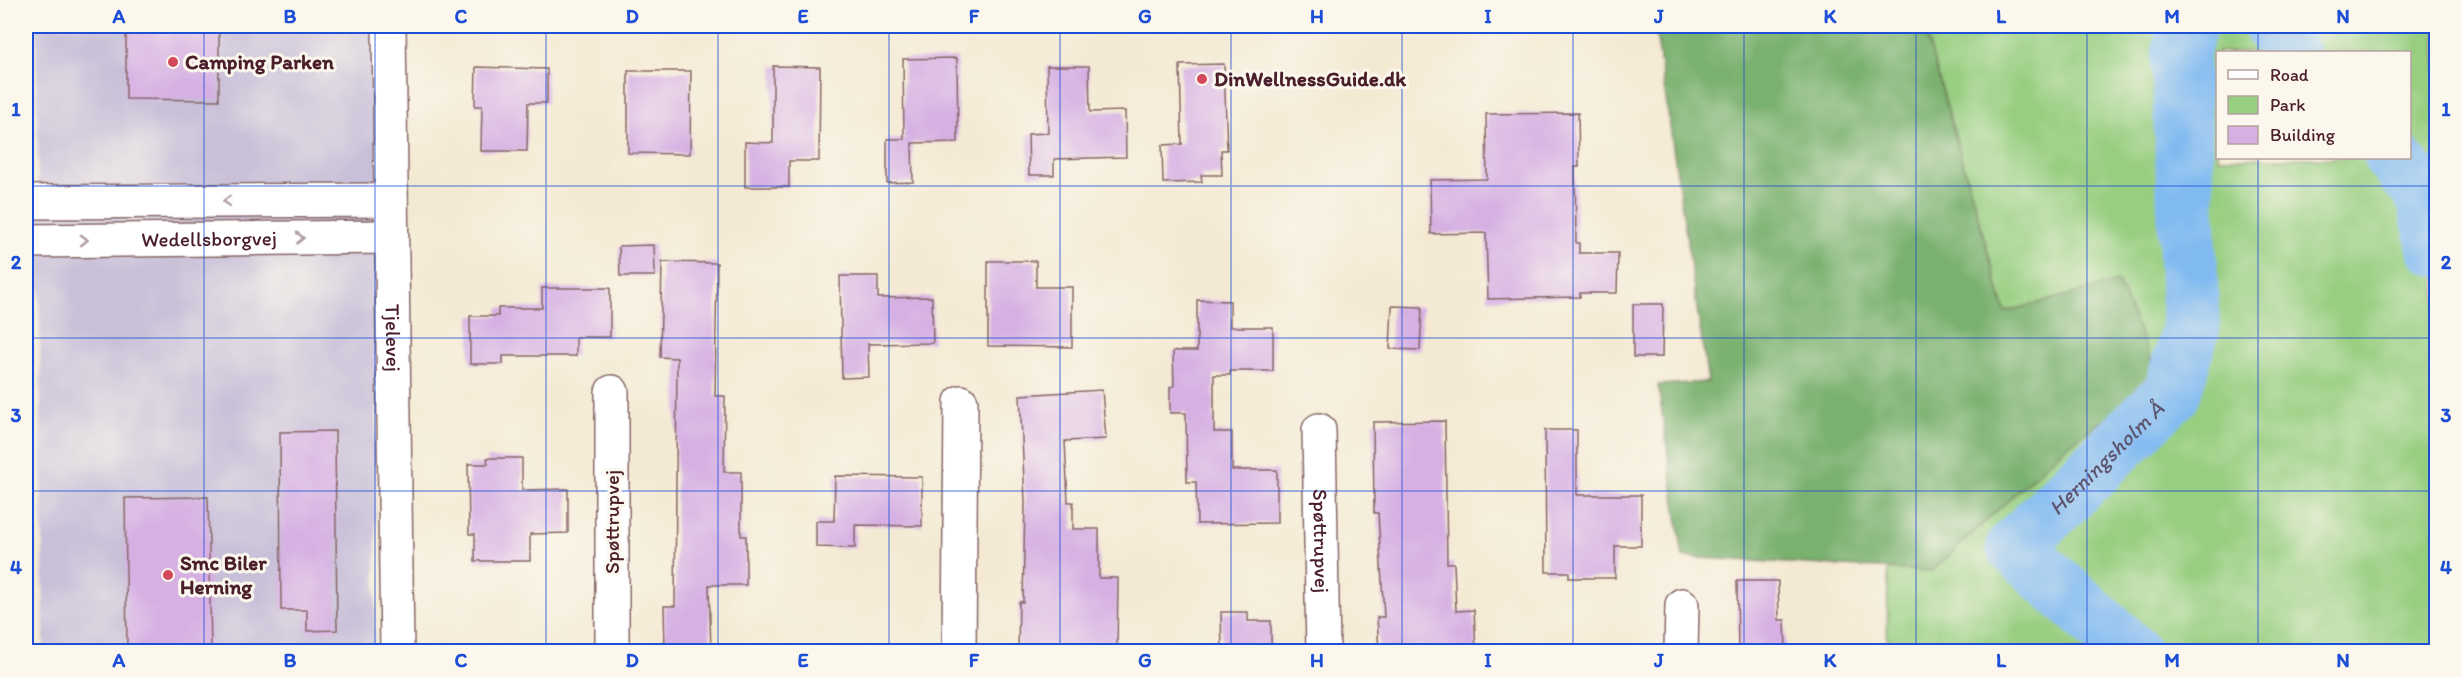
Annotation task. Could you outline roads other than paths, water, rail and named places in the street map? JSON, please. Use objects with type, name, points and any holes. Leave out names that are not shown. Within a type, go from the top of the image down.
[{"type":"street","name":"Tjelevej","points":[[389,26],[398,651]]},
{"type":"street","name":"Wedellsborgvej","points":[[26,202],[391,201]]},
{"type":"street","name":"Wedellsborgvej","points":[[26,241],[391,237]]},
{"type":"street","name":"Spøttrupvej","points":[[612,392],[612,651]]},
{"type":"street","points":[[959,651],[961,402]]},
{"type":"street","name":"Spøttrupvej","points":[[1319,430],[1323,651]]},
{"type":"street","points":[[1681,651],[1682,605]]},
{"type":"waterway","name":"Herningsholm Å","points":[[2131,652],[2015,547],[2172,393],[2191,328],[2180,57],[2187,26]]},
{"type":"waterway","name":"Herningsholm Å","points":[[2273,26],[2289,51]]},
{"type":"waterway","name":"Herningsholm Å","points":[[2394,159],[2425,195],[2436,247]]},
{"type":"place","name":"Camping Parken","points":[[173,62]]},
{"type":"place","name":"DinWellnessGuide.dk","points":[[1202,79]]},
{"type":"place","name":"Smc Biler Herning","points":[[168,575]]}]
